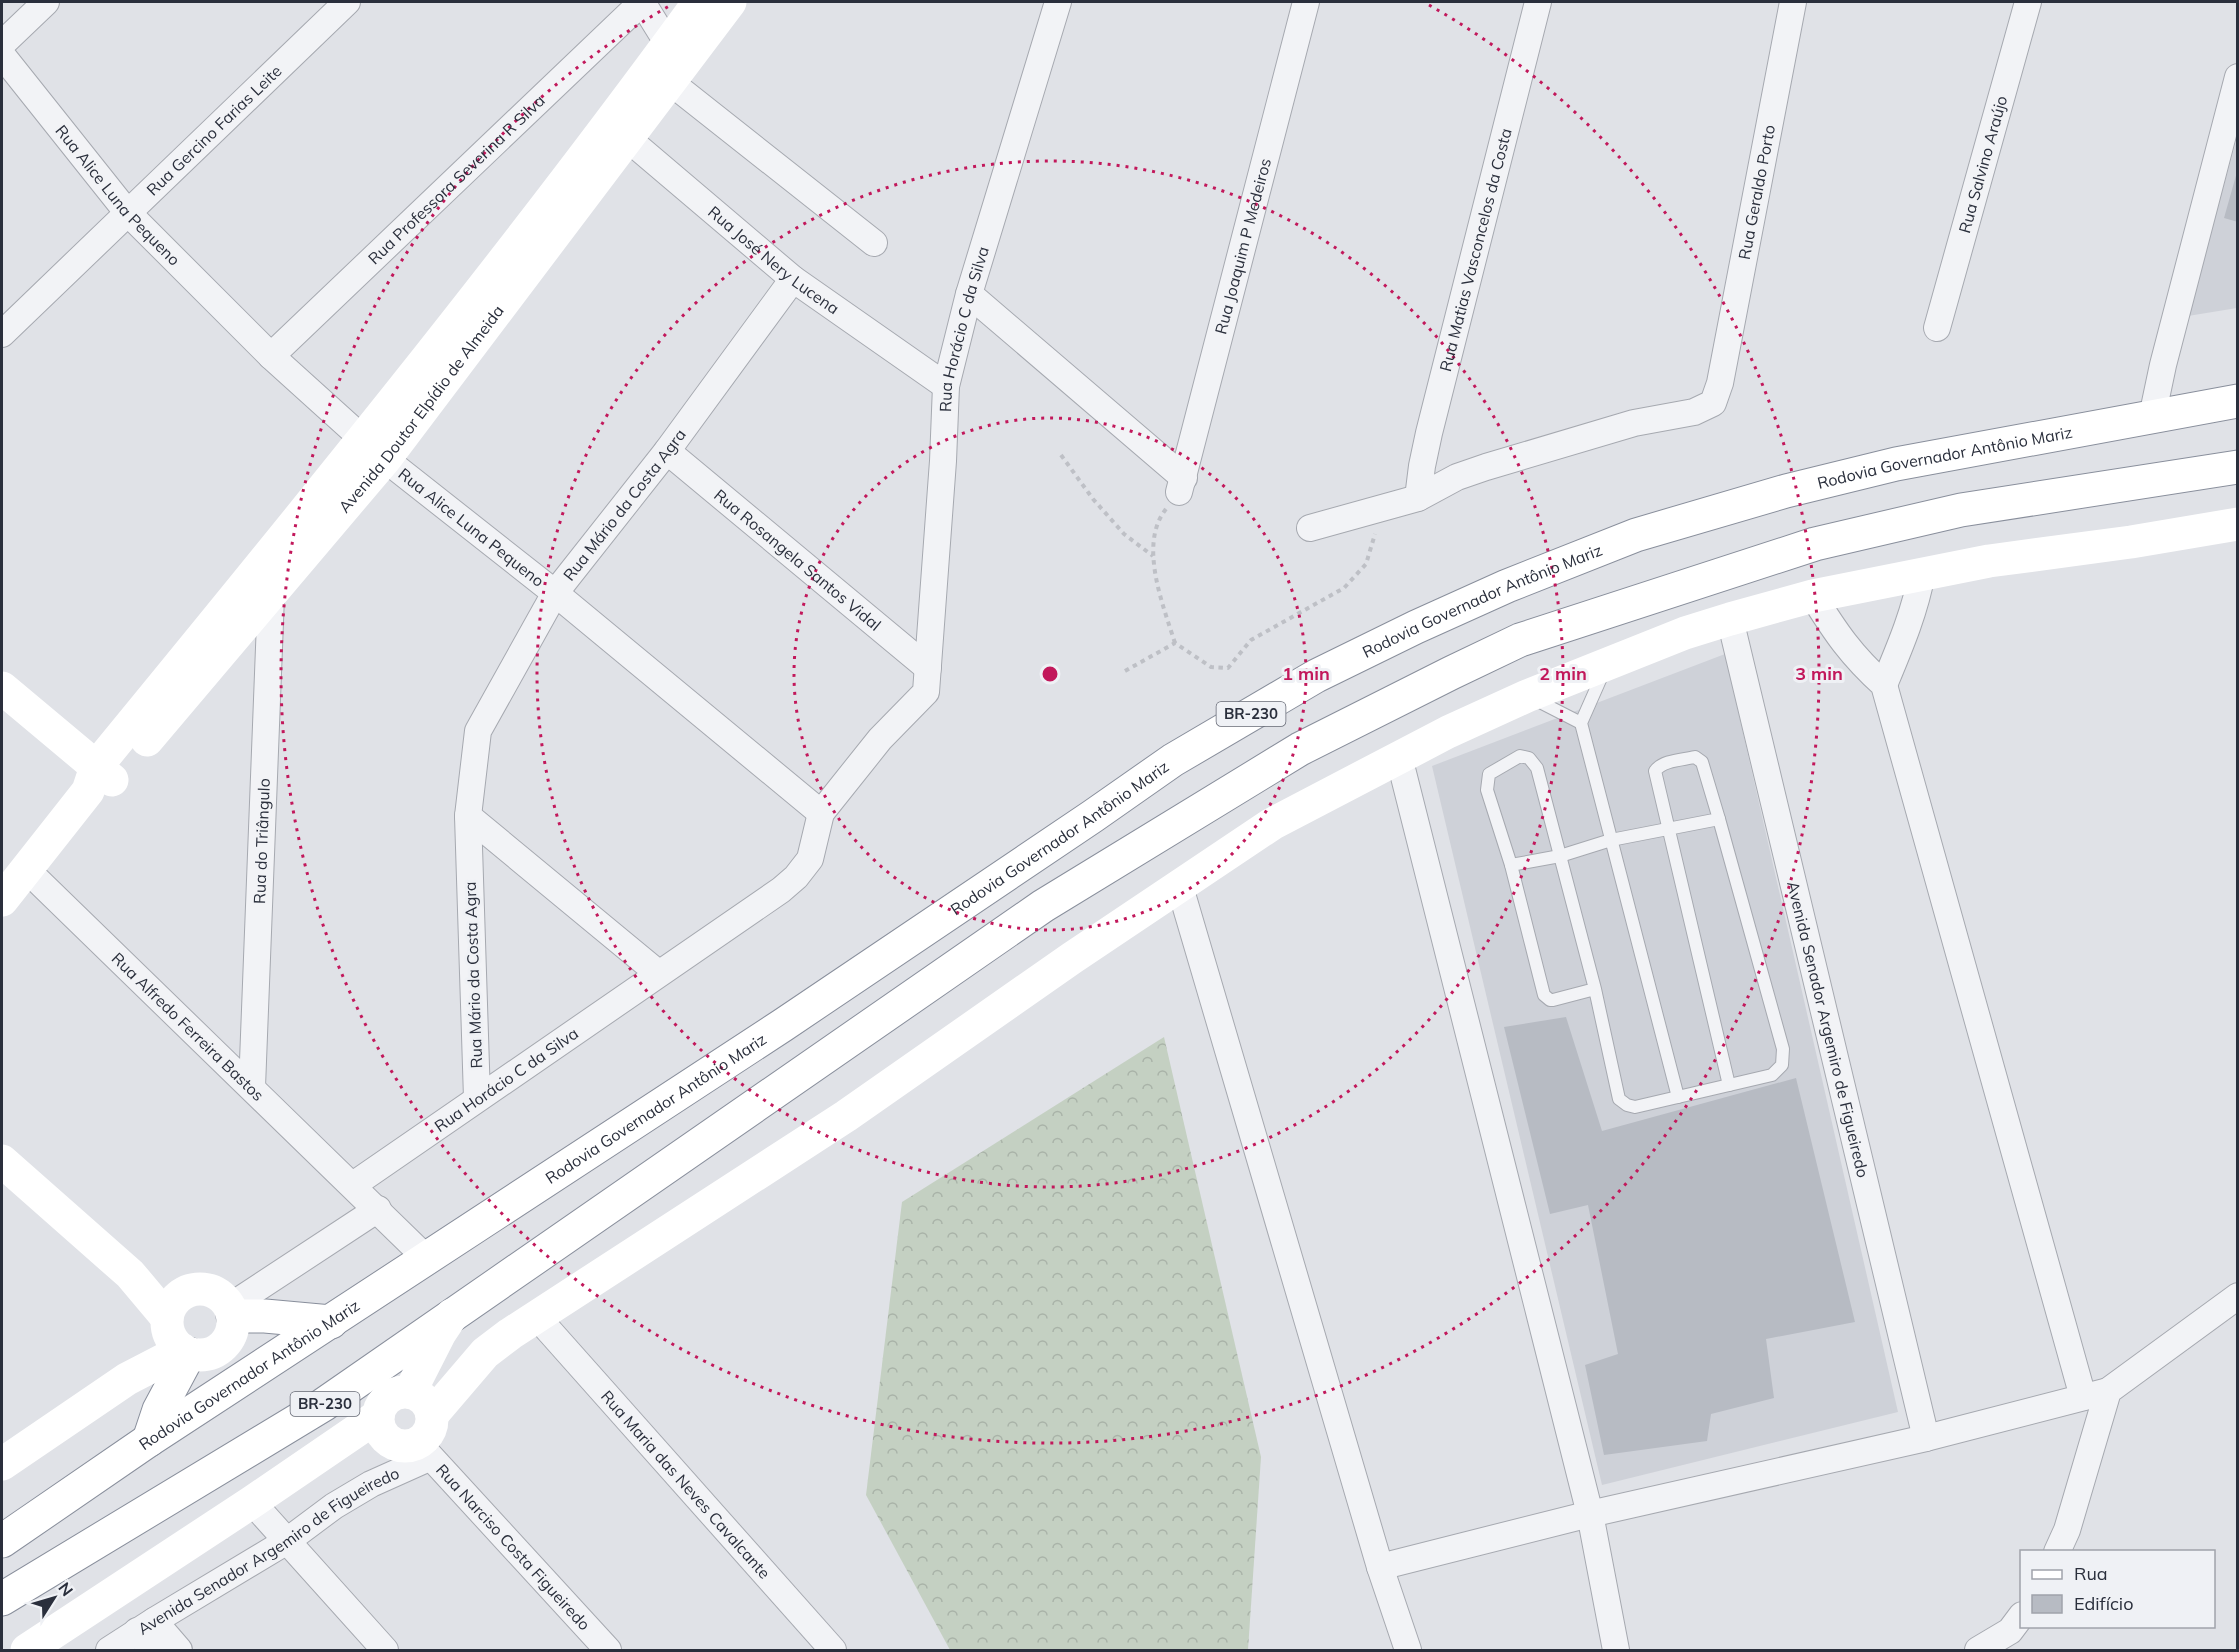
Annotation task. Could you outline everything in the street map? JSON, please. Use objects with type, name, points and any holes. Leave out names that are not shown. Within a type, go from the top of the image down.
[{"type":"main road","name":"Avenida Doutor Elpídio de Almeida","points":[[619,131],[668,44],[714,4]]},
{"type":"main road","name":"Avenida Doutor Elpídio de Almeida","points":[[98,780],[271,596],[375,449],[619,131],[669,81],[714,4]]},
{"type":"main road","name":"Rodovia Governador Antônio Mariz","points":[[2,1541],[149,1440],[331,1322],[425,1257],[783,1025],[1173,760],[1316,676],[1507,586],[1636,535],[1786,491],[1896,464],[2238,400]]},
{"type":"main road","name":"Avenida Doutor Elpídio de Almeida","points":[[2,900],[98,780],[375,449]]},
{"type":"main road","name":"BR-230","points":[[2,1599],[323,1405],[1043,906],[1300,749],[1520,639],[1815,544],[1961,510],[2238,467]]},
{"type":"main road","points":[[27,1650],[339,1442],[411,1423],[446,1368],[485,1353],[846,1116],[1072,958],[1272,824],[1399,757],[1527,696],[1685,633],[1730,619],[1813,596],[1922,573],[2238,524]]},
{"type":"main road","points":[[2,688],[98,780]]},
{"type":"main road","points":[[2,1161],[130,1274],[178,1329],[201,1355],[219,1349],[231,1335],[231,1311],[225,1300],[208,1290],[199,1289],[178,1329],[159,1410],[149,1440]]},
{"type":"main road","points":[[231,1311],[331,1322]]},
{"type":"main road","points":[[411,1423],[440,1333],[452,1315]]},
{"type":"main road","points":[[2,1464],[127,1379],[178,1329]]},
{"type":"street","points":[[2,44],[46,2]]},
{"type":"street","name":"Rua Gercino Farias Leite","points":[[2,333],[347,2]]},
{"type":"street","points":[[642,2],[668,44]]},
{"type":"street","name":"Rua Professora Severina R Silva","points":[[271,357],[642,2]]},
{"type":"street","name":"Rua Horácio C da Silva","points":[[352,1185],[781,890],[796,877],[810,859],[821,813],[880,739],[926,692],[943,460],[946,386],[969,294],[1058,2]]},
{"type":"street","name":"Rua Joaquim P Medeiros","points":[[1181,485],[1306,2]]},
{"type":"street","name":"Rua Matias Vasconcelos da Costa","points":[[1418,498],[1429,433],[1538,2]]},
{"type":"street","name":"Rua Geraldo Porto","points":[[1418,498],[1457,477],[1486,467],[1634,423],[1694,412],[1713,403],[1720,383],[1792,2]]},
{"type":"street","name":"Rua Salvino Araújo","points":[[1936,328],[2028,2]]},
{"type":"street","name":"Rua Alice Luna Pequeno","points":[[2,55],[127,212],[271,357],[375,449],[555,593],[821,813]]},
{"type":"street","points":[[2152,417],[2163,365],[2238,77]]},
{"type":"street","points":[[669,81],[874,243]]},
{"type":"street","name":"Rua José Nery Lucena","points":[[619,131],[793,279],[946,386]]},
{"type":"street","name":"Rua Mário da Costa Agra","points":[[477,1098],[468,816],[478,731],[555,593],[666,451],[793,279]]},
{"type":"street","points":[[969,294],[1181,485]]},
{"type":"street","name":"Rua Rosangela Santos Vidal","points":[[666,451],[928,668]]},
{"type":"street","points":[[1310,528],[1418,498]]},
{"type":"street","points":[[1884,685],[1911,615],[1922,573]]},
{"type":"street","name":"Rua do Triângulo","points":[[252,1087],[271,596]]},
{"type":"street","points":[[1813,596],[1838,637],[1860,663],[1884,685],[2083,1397]]},
{"type":"street","name":"Avenida Senador Argemiro de Figueiredo","points":[[1730,619],[1926,1438]]},
{"type":"street","points":[[1399,757],[1590,1514],[1616,1650]]},
{"type":"street","points":[[468,816],[658,973]]},
{"type":"street","name":"Rua Alfredo Ferreira Bastos","points":[[27,869],[425,1257]]},
{"type":"street","points":[[1180,887],[1380,1567],[1408,1650]]},
{"type":"street","points":[[231,1311],[378,1209]]},
{"type":"street","points":[[1380,1567],[1590,1514],[1926,1438],[2108,1391],[2238,1296]]},
{"type":"street","name":"Rua Maria das Neves Cavalcante","points":[[537,1317],[833,1650]]},
{"type":"street","points":[[2057,1550],[2067,1530],[2108,1391]]},
{"type":"street","name":"Avenida Senador Argemiro de Figueiredo","points":[[109,1650],[148,1634],[334,1506],[371,1484],[411,1423]]},
{"type":"street","name":"Rua Narciso Costa Figueiredo","points":[[411,1423],[608,1650]]},
{"type":"street","points":[[252,1502],[385,1650]]},
{"type":"street","points":[[1978,1650],[2010,1631],[2020,1618]]},
{"type":"street","points":[[148,1634],[179,1650]]},
{"type":"lane","points":[[1607,664],[1581,723],[1678,1097]]},
{"type":"lane","points":[[1527,696],[1581,723]]},
{"type":"lane","points":[[1595,990],[1553,1000],[1544,995],[1511,865],[1488,790],[1489,774],[1520,756],[1528,758],[1538,768],[1595,990],[1619,1099],[1627,1106],[1635,1107],[1772,1075],[1782,1065],[1783,1049],[1719,819],[1702,762],[1695,757],[1659,766],[1655,771],[1729,1085]]},
{"type":"lane","points":[[1511,865],[1560,856],[1611,840],[1719,819]]},
{"type":"path","points":[[1061,455],[1093,499],[1124,534],[1154,556]]},
{"type":"path","points":[[1181,485],[1160,516],[1152,545],[1159,592],[1175,643],[1211,667],[1228,668],[1251,640],[1344,588],[1366,564],[1378,523]]},
{"type":"path","points":[[1125,671],[1175,643]]},
{"type":"shaded area","points":[[2237,138],[2237,308],[2188,316]]},
{"type":"shaded area","points":[[1725,654],[1898,1412],[1602,1485],[1432,766]]},
{"type":"green space","points":[[1164,1037],[1261,1457],[1248,1650],[950,1650],[866,1495],[902,1202]]},
{"type":"building","points":[[2238,172],[2238,222],[2224,218]]},
{"type":"building","points":[[1566,1017],[1602,1131],[1796,1078],[1855,1322],[1766,1339],[1774,1398],[1711,1414],[1707,1441],[1604,1455],[1585,1365],[1618,1354],[1588,1205],[1550,1214],[1504,1027]]}]
